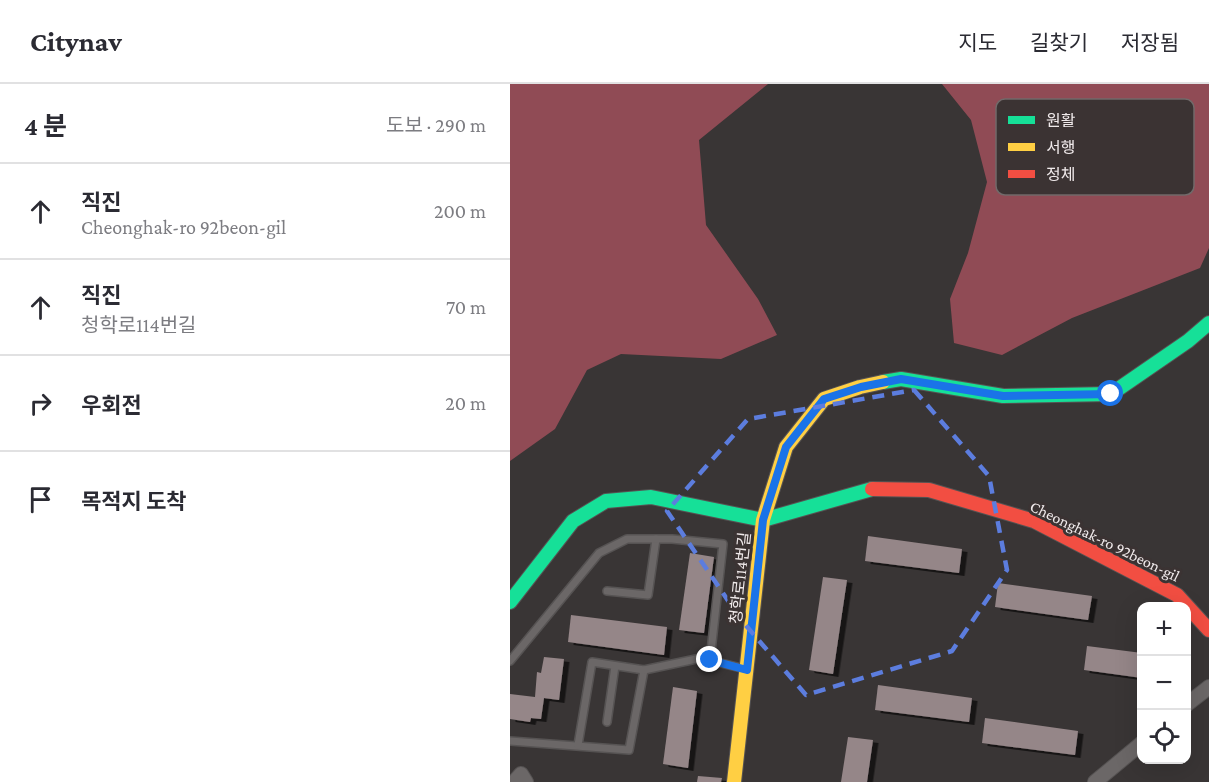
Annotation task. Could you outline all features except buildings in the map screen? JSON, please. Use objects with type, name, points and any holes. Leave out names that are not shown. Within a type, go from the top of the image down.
[{"type":"street","points":[[763,520],[786,447],[824,399],[861,387],[901,379],[1003,396],[1111,394],[1188,341],[1209,323]]},
{"type":"street","name":"Cheonghak-ro 92beon-gil","points":[[510,602],[573,520],[606,501],[651,497],[763,520],[868,489],[929,490],[1034,521],[1177,595],[1209,630]]},
{"type":"street","name":"청학로114번길","points":[[734,782],[763,520]]},
{"type":"street","points":[[1191,701],[1209,687]]},
{"type":"street","points":[[1095,782],[1137,746]]},
{"type":"street","points":[[514,782],[521,774],[526,782]]},
{"type":"lane","points":[[510,661],[599,553],[627,539],[723,544],[710,660]]},
{"type":"lane","points":[[608,591],[648,595],[656,539]]},
{"type":"lane","points":[[578,745],[592,662],[644,670],[701,658],[747,670]]},
{"type":"lane","points":[[607,722],[615,666]]},
{"type":"lane","points":[[510,741],[629,750],[644,670]]},
{"type":"highlighted area","points":[[914,390],[989,476],[1007,570],[952,651],[806,695],[742,621],[667,511],[748,419]]},
{"type":"shaded area","points":[[510,84],[768,84],[699,140],[706,225],[758,299],[777,335],[721,359],[621,354],[587,370],[555,429],[510,461]]},
{"type":"shaded area","points":[[942,84],[1209,84],[1209,248],[1200,268],[1072,318],[1002,355],[954,343],[950,299],[968,253],[987,182],[971,120]]},
{"type":"traffic: fast","points":[[883,382],[901,379],[1003,396],[1111,394],[1188,341],[1209,323]]},
{"type":"traffic: fast","points":[[510,602],[573,521],[606,501],[651,497],[763,520],[872,489]]},
{"type":"traffic: slow","points":[[734,782],[763,520],[786,447],[824,399],[883,382]]},
{"type":"traffic: jam","points":[[872,489],[929,490],[1034,521],[1177,595],[1209,630]]},
{"type":"route","points":[[710,660],[747,670],[763,520],[786,447],[824,399],[861,387],[901,379],[1003,396],[1111,394]]}]
